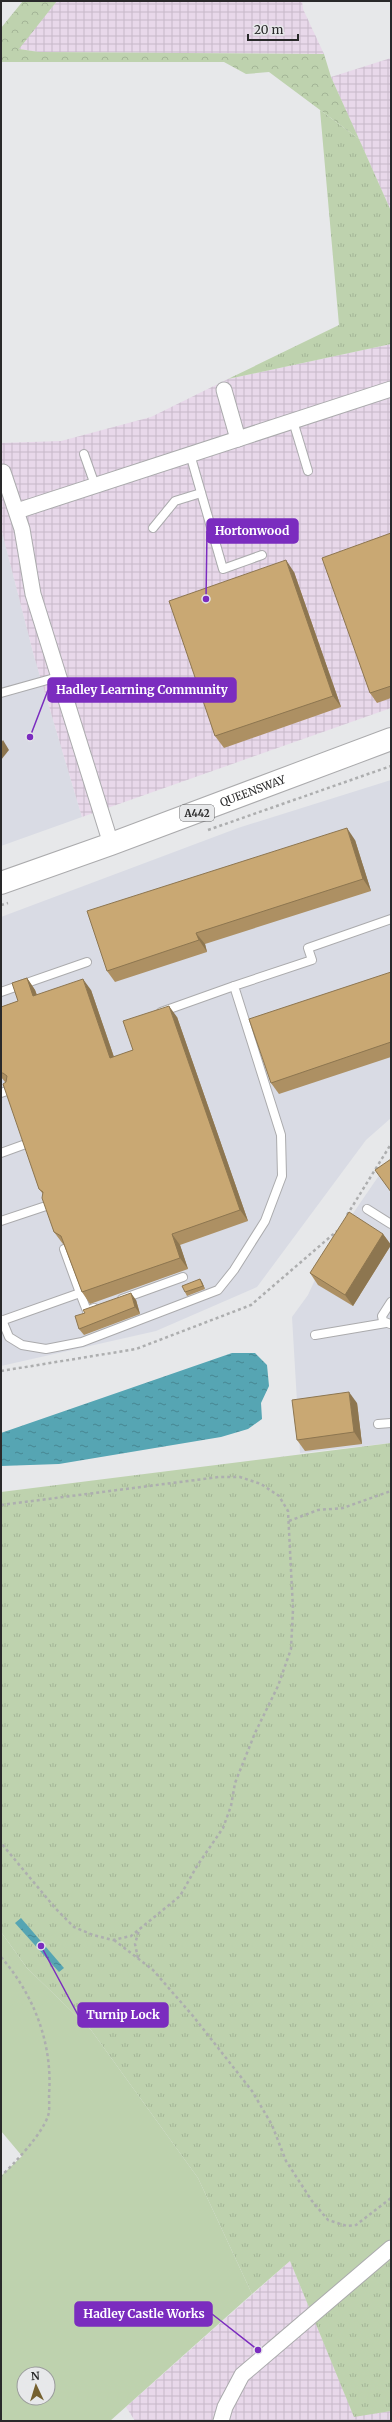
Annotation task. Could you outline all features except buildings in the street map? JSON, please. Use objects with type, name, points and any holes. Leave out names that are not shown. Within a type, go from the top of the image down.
[{"type":"main road","name":"QUEENSWAY","points":[[1,883],[391,739]]},
{"type":"street","points":[[17,511],[391,389]]},
{"type":"street","points":[[224,390],[238,439]]},
{"type":"street","points":[[3,472],[17,511],[25,543],[33,594],[110,844]]},
{"type":"street","points":[[221,2421],[225,2407],[242,2376],[391,2248]]},
{"type":"lane","points":[[293,421],[308,471]]},
{"type":"lane","points":[[84,454],[95,485]]},
{"type":"lane","points":[[190,454],[223,569],[262,555]]},
{"type":"lane","points":[[154,528],[175,501],[201,493]]},
{"type":"lane","points":[[2,691],[58,677]]},
{"type":"lane","points":[[155,1014],[312,960],[308,948],[391,919]]},
{"type":"lane","points":[[1,992],[87,962]]},
{"type":"lane","points":[[80,1293],[1,1320],[9,1337],[22,1345],[46,1349],[82,1342],[218,1290],[234,1270],[265,1221],[282,1176],[281,1135],[234,986]]},
{"type":"lane","points":[[1,1092],[10,1090]]},
{"type":"lane","points":[[1,1153],[23,1145]]},
{"type":"lane","points":[[1,1220],[46,1206]]},
{"type":"lane","points":[[367,1209],[391,1224]]},
{"type":"lane","points":[[64,1249],[87,1311],[102,1306]]},
{"type":"lane","points":[[116,1301],[183,1277]]},
{"type":"lane","points":[[389,1324],[382,1316],[391,1302]]},
{"type":"lane","points":[[315,1336],[389,1324]]},
{"type":"lane","points":[[378,1424],[391,1423]]},
{"type":"path","points":[[1,1505],[219,1477],[240,1477],[261,1484],[279,1496],[288,1511],[293,1609],[291,1649],[278,1686],[255,1733],[235,1783],[231,1806],[223,1828],[197,1866],[180,1896],[131,1936],[114,1940]]},
{"type":"path","points":[[289,1521],[318,1510],[343,1508],[391,1491]]},
{"type":"path","points":[[1,1843],[56,1909],[74,1927],[93,1935],[114,1940],[153,1970],[193,2016],[252,2091],[272,2125],[286,2161],[312,2201],[328,2220],[347,2226],[356,2224],[391,2198]]},
{"type":"path","points":[[138,1958],[135,1944],[139,1930]]},
{"type":"path","points":[[1,1957],[26,1988],[37,2013],[47,2051],[51,2079],[48,2117],[22,2156],[1,2176]]},
{"type":"shaded area","points":[[57,1],[302,1],[303,9],[324,54],[39,52],[18,49]]},
{"type":"shaded area","points":[[391,58],[391,211],[331,77]]},
{"type":"shaded area","points":[[391,344],[391,708],[82,817],[34,656],[1,528],[1,443],[61,441],[151,417],[228,379]]},
{"type":"shaded area","points":[[1,528],[34,656],[82,817],[1,846]]},
{"type":"shaded area","points":[[391,780],[391,1118],[366,1140],[257,1287],[156,1331],[1,1366],[1,917],[238,828]]},
{"type":"shaded area","points":[[391,1158],[391,1443],[300,1453],[292,1317],[308,1295],[330,1247]]},
{"type":"shaded area","points":[[290,2261],[354,2416],[391,2411],[391,2421],[135,2421],[126,2407]]},
{"type":"green space","points":[[23,1],[57,1],[19,49],[39,52],[324,54],[331,77],[359,139],[269,72],[246,74],[224,62],[2,62],[1,28]]},
{"type":"green space","points":[[320,110],[359,139],[391,211],[391,344],[228,379],[339,325]]},
{"type":"green space","points":[[391,1443],[391,2411],[354,2417],[290,2261],[252,2294],[198,2178],[91,2030],[27,1968],[1,1932],[1,1492]]},
{"type":"green space","points":[[1,1932],[27,1968],[91,2030],[198,2178],[252,2294],[110,2421],[1,2421],[1,2176],[22,2156],[1,2131]]},
{"type":"water","points":[[232,1353],[255,1353],[267,1365],[269,1386],[261,1403],[262,1419],[248,1429],[221,1437],[59,1464],[1,1466],[1,1433]]},
{"type":"water","points":[[21,1918],[64,1968],[59,1972],[15,1923]]},
{"type":"place","name":"Hortonwood","points":[[206,599]]},
{"type":"place","name":"Hadley Learning Community","points":[[30,737]]},
{"type":"place","name":"Turnip Lock","points":[[41,1946]]},
{"type":"place","name":"Hadley Castle Works","points":[[258,2350]]}]
